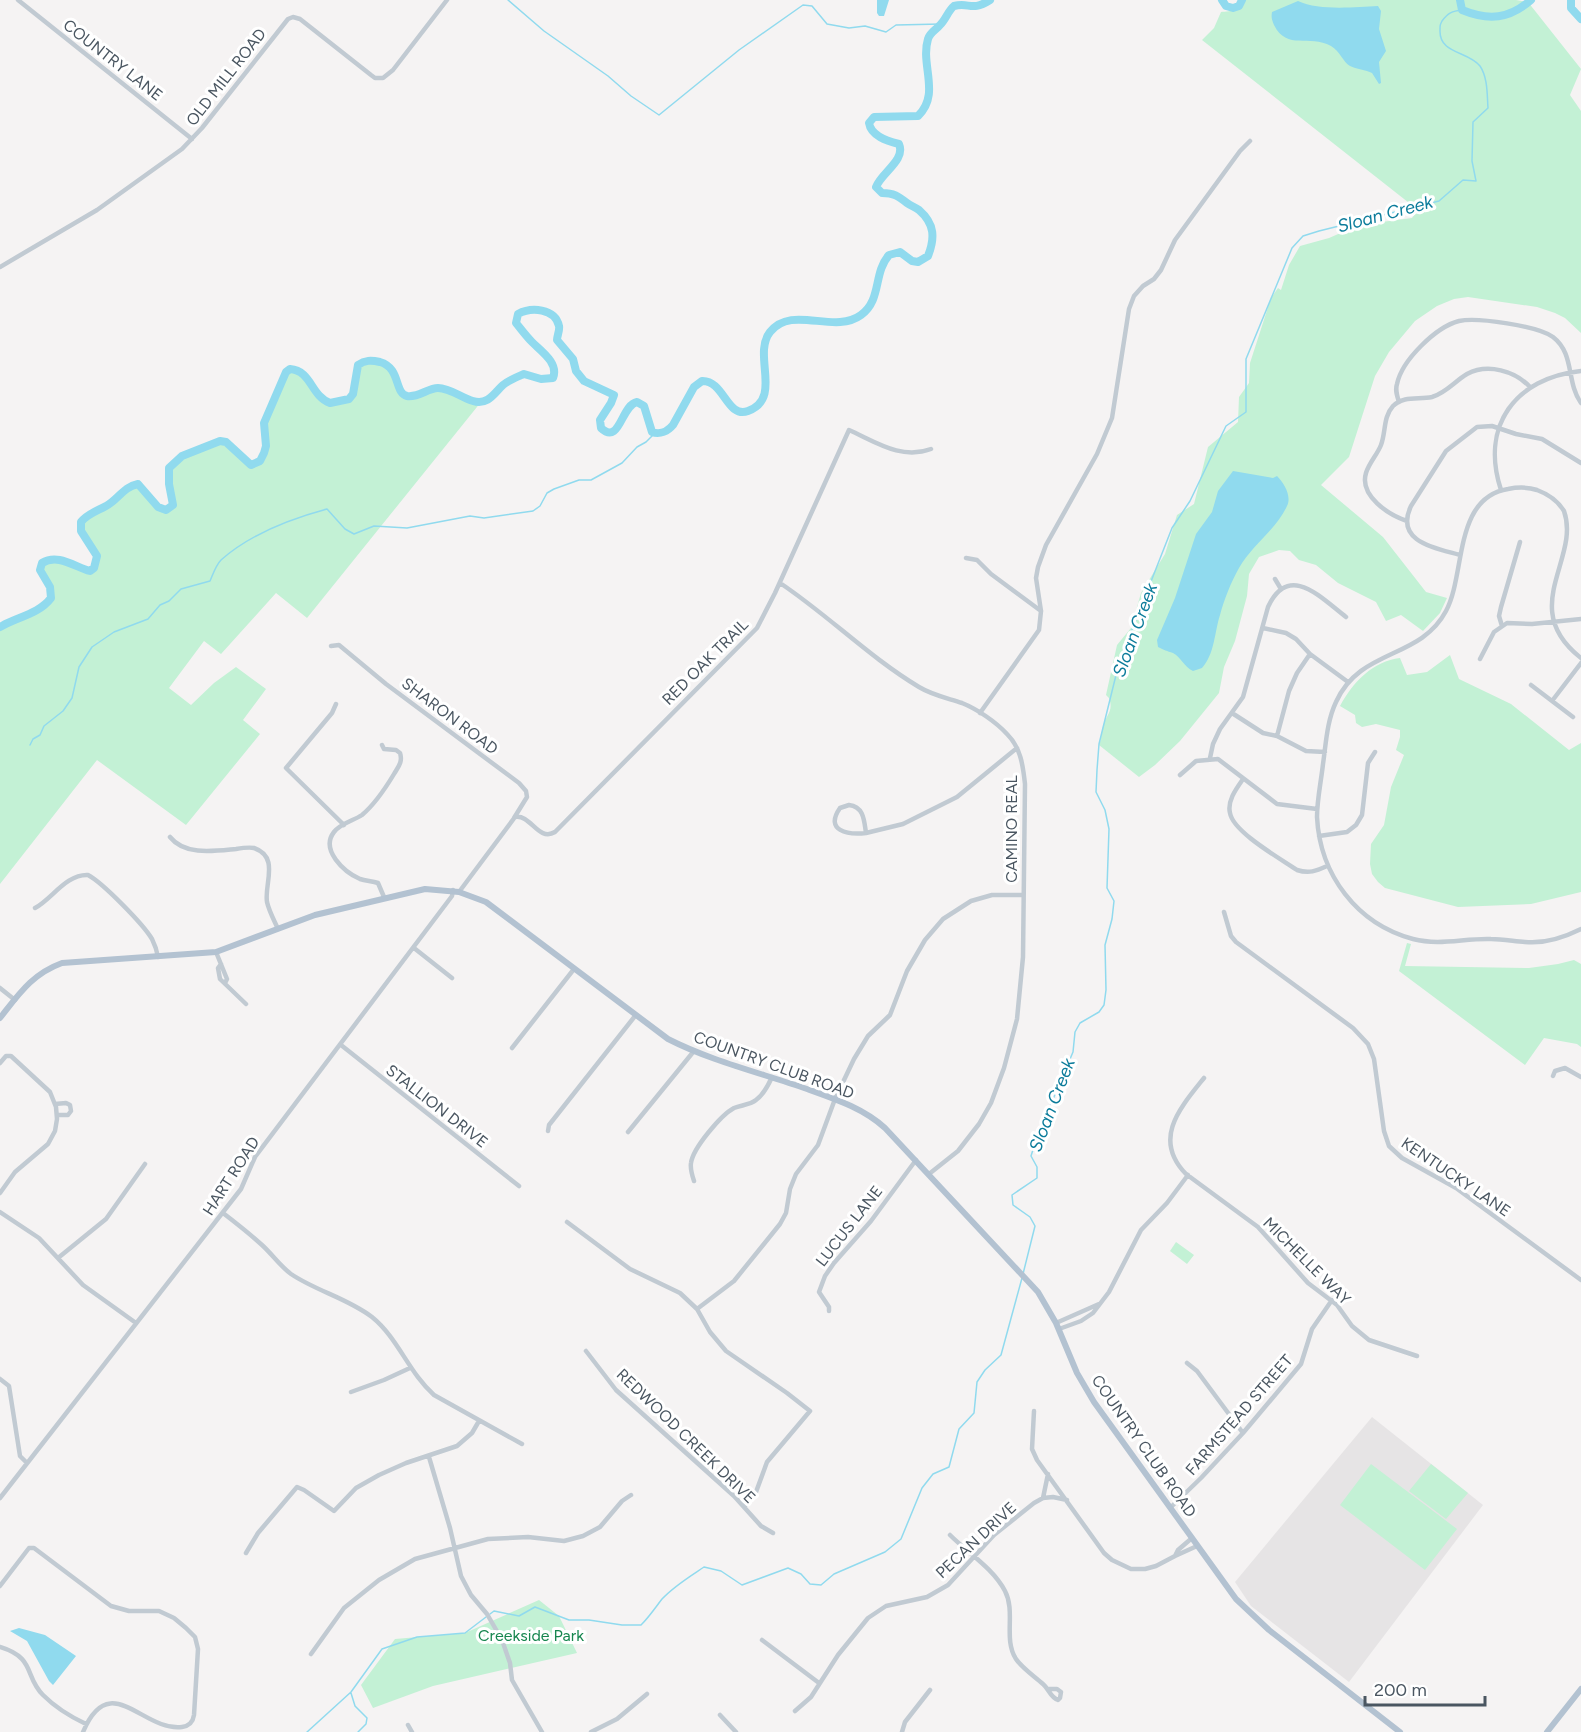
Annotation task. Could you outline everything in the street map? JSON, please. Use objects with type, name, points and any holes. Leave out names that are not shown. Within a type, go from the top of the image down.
[{"type":"main road","name":"COUNTRY CLUB ROAD","points":[[0,1018],[32,980],[46,969],[62,963],[216,952],[315,915],[425,889],[456,891],[486,902],[668,1040],[835,1099],[878,1121],[1031,1283],[1047,1305],[1077,1373],[1094,1402],[1236,1599],[1252,1616],[1400,1732]]},
{"type":"main road","points":[[1547,1732],[1581,1689]]},
{"type":"street","name":"COUNTRY LANE","points":[[18,0],[192,139]]},
{"type":"street","name":"OLD MILL ROAD","points":[[0,267],[97,210],[174,156],[192,139],[288,19],[293,17],[300,19],[375,78],[383,78],[393,70],[447,0]]},
{"type":"street","points":[[980,713],[1037,633],[1041,611],[1036,578],[1038,567],[1046,545],[1097,454],[1112,418],[1129,309],[1134,296],[1161,270],[1175,240],[1240,151],[1250,141]]},
{"type":"street","points":[[1399,402],[1397,382],[1413,356],[1439,331],[1451,324],[1464,320],[1477,320],[1520,326],[1547,334],[1559,343],[1566,353],[1574,389],[1581,403]]},
{"type":"street","points":[[1407,521],[1393,515],[1374,499],[1362,482],[1382,442],[1387,415],[1399,402],[1437,395],[1466,375],[1482,370],[1512,373],[1530,387]]},
{"type":"street","points":[[1501,490],[1494,464],[1494,448],[1498,428],[1511,405],[1530,387],[1544,380],[1581,371]]},
{"type":"street","points":[[1460,555],[1420,542],[1410,532],[1407,521],[1412,506],[1449,448],[1477,427],[1485,426],[1542,439],[1581,463]]},
{"type":"street","name":"RED OAK TRAIL","points":[[512,820],[520,816],[544,834],[550,835],[555,832],[754,631],[780,583],[849,430],[900,453],[915,453],[931,449]]},
{"type":"street","points":[[1573,534],[1565,512],[1548,496],[1527,488],[1501,490],[1484,500],[1472,515],[1450,600],[1434,628],[1415,644],[1373,662],[1348,682],[1333,709],[1317,809],[1319,836],[1328,866],[1340,888],[1361,911],[1391,931],[1411,939],[1435,943],[1492,939],[1540,942],[1558,939],[1581,930]]},
{"type":"street","points":[[1502,626],[1500,607],[1520,542]]},
{"type":"street","points":[[1571,550],[1556,601],[1556,621],[1566,645],[1581,658]]},
{"type":"street","points":[[966,558],[977,560],[991,574],[1041,611]]},
{"type":"street","points":[[1275,579],[1281,589]]},
{"type":"street","name":"CAMINO REAL","points":[[780,583],[912,683],[934,695],[967,705],[980,713],[1007,733],[1023,762],[1025,784],[1023,957],[1017,1019],[1004,1068],[991,1103],[979,1125],[958,1150],[929,1174]]},
{"type":"street","points":[[1210,758],[1220,729],[1243,696],[1268,607],[1274,595],[1281,589],[1295,585],[1305,586],[1346,618]]},
{"type":"street","points":[[1480,659],[1491,636],[1502,626],[1512,623],[1532,624],[1581,619]]},
{"type":"street","points":[[1263,628],[1286,633],[1296,639],[1310,654],[1348,682]]},
{"type":"street","name":"SHARON ROAD","points":[[331,646],[339,645],[386,684],[522,785],[526,791],[526,799],[512,820]]},
{"type":"street","points":[[1277,735],[1289,691],[1297,673],[1310,654]]},
{"type":"street","points":[[1552,702],[1581,663]]},
{"type":"street","points":[[1531,685],[1573,717]]},
{"type":"street","points":[[336,704],[332,713],[286,768],[344,825]]},
{"type":"street","points":[[1232,713],[1263,734],[1277,735],[1306,751],[1325,752]]},
{"type":"street","points":[[382,745],[384,749],[396,750],[400,753],[401,764],[368,809],[336,830],[330,840],[333,855],[357,878],[378,883],[384,897]]},
{"type":"street","points":[[866,833],[864,816],[858,808],[849,806],[840,808],[834,818],[835,825],[851,834],[866,833],[903,824],[957,797],[1017,748]]},
{"type":"street","points":[[1319,836],[1347,832],[1356,825],[1362,815],[1368,763],[1376,752]]},
{"type":"street","points":[[1180,775],[1196,761],[1218,759],[1277,804],[1317,809]]},
{"type":"street","points":[[1243,779],[1230,801],[1229,812],[1233,822],[1244,833],[1297,870],[1306,873],[1314,872],[1328,866]]},
{"type":"street","points":[[456,891],[512,820]]},
{"type":"street","points":[[170,837],[178,844],[194,850],[211,852],[250,848],[263,854],[270,867],[267,903],[278,928]]},
{"type":"street","points":[[35,908],[72,879],[88,875],[146,931],[155,945],[158,957]]},
{"type":"street","name":"HART ROAD","points":[[0,1498],[223,1213],[241,1189],[255,1157],[456,891]]},
{"type":"street","points":[[697,1309],[734,1281],[780,1224],[786,1213],[790,1188],[796,1174],[818,1145],[835,1099],[863,1042],[890,1015],[913,958],[935,927],[959,907],[971,901],[992,895],[1023,895]]},
{"type":"street","name":"KENTUCKY LANE","points":[[1224,912],[1231,936],[1236,942],[1364,1038],[1374,1059],[1384,1131],[1389,1146],[1402,1158],[1456,1188],[1581,1280]]},
{"type":"street","points":[[414,948],[452,978]]},
{"type":"street","points":[[216,952],[221,964],[218,968],[220,979],[246,1004]]},
{"type":"street","points":[[512,1048],[574,969]]},
{"type":"street","points":[[0,988],[15,1000]]},
{"type":"street","points":[[548,1131],[549,1125],[634,1016]]},
{"type":"street","name":"STALLION DRIVE","points":[[341,1045],[519,1186]]},
{"type":"street","points":[[628,1132],[694,1051]]},
{"type":"street","points":[[0,1062],[9,1055],[46,1087],[55,1104],[57,1115],[55,1131],[48,1144],[15,1172],[0,1193]]},
{"type":"street","points":[[1553,1076],[1555,1071],[1565,1068],[1581,1077]]},
{"type":"street","points":[[694,1181],[691,1169],[692,1158],[714,1126],[735,1108],[754,1102],[765,1092],[772,1077]]},
{"type":"street","name":"MICHELLE WAY","points":[[1204,1078],[1179,1110],[1170,1130],[1171,1148],[1179,1166],[1258,1227],[1308,1282],[1332,1300],[1352,1326],[1369,1340],[1417,1356]]},
{"type":"street","points":[[55,1104],[70,1105],[71,1111],[68,1114],[57,1115]]},
{"type":"street","name":"LUCUS LANE","points":[[829,1311],[829,1307],[819,1292],[825,1276],[880,1210],[916,1160]]},
{"type":"street","points":[[58,1258],[106,1219],[145,1164]]},
{"type":"street","points":[[1058,1326],[1081,1321],[1094,1313],[1102,1303],[1141,1230],[1167,1203],[1188,1175]]},
{"type":"street","points":[[0,1212],[39,1238],[83,1285],[136,1323]]},
{"type":"street","points":[[223,1213],[291,1274],[308,1284],[342,1298],[373,1318],[393,1340],[424,1387],[434,1395],[522,1444]]},
{"type":"street","points":[[567,1222],[630,1269],[672,1288],[697,1309],[710,1332],[726,1351],[810,1411],[767,1462],[756,1492],[744,1507]]},
{"type":"street","name":"FARMSTEAD STREET","points":[[1170,1508],[1211,1469],[1301,1364],[1312,1329],[1332,1300]]},
{"type":"street","name":"REDWOOD CREEK DRIVE","points":[[586,1351],[616,1390],[703,1467],[761,1526],[774,1533]]},
{"type":"street","points":[[1187,1363],[1197,1371],[1243,1433]]},
{"type":"street","points":[[351,1392],[410,1368]]},
{"type":"street","points":[[0,1379],[9,1386],[20,1456],[27,1463]]},
{"type":"street","points":[[1034,1411],[1032,1449],[1037,1460],[1104,1553],[1120,1565],[1131,1569],[1145,1569],[1197,1546]]},
{"type":"street","points":[[246,1553],[258,1533],[297,1487],[334,1511],[356,1488],[406,1463],[457,1446],[472,1433],[479,1420]]},
{"type":"street","points":[[429,1456],[461,1576],[496,1631],[508,1656],[512,1680],[543,1732]]},
{"type":"street","points":[[1048,1473],[1043,1498],[1053,1497],[1067,1500]]},
{"type":"street","points":[[311,1654],[344,1608],[378,1580],[415,1559],[488,1539],[528,1537],[564,1541],[583,1536],[600,1527],[622,1501],[631,1495]]},
{"type":"street","name":"PECAN DRIVE","points":[[795,1711],[811,1697],[838,1655],[868,1618],[886,1606],[927,1597],[948,1585],[994,1535],[1043,1498]]},
{"type":"street","points":[[950,1535],[997,1579],[1006,1592],[1010,1605],[1010,1645],[1015,1658],[1048,1689]]},
{"type":"street","points":[[1175,1556],[1192,1538]]},
{"type":"street","points":[[0,1586],[29,1548],[34,1548],[111,1606],[129,1611],[159,1611],[174,1618],[195,1637],[198,1649],[194,1719],[189,1725],[162,1726],[139,1712],[119,1704],[106,1705],[95,1712],[83,1732]]},
{"type":"street","points":[[762,1640],[819,1683]]},
{"type":"street","points":[[0,1647],[17,1654],[24,1661],[41,1694],[71,1717],[86,1725]]},
{"type":"street","points":[[902,1732],[905,1722],[930,1690]]},
{"type":"street","points":[[591,1732],[617,1719],[647,1694]]},
{"type":"street","points":[[720,1715],[736,1732]]},
{"type":"street","points":[[606,1724],[610,1732]]},
{"type":"street","points":[[408,1725],[412,1732]]},
{"type":"shaded area","points":[[1372,1417],[1483,1505],[1349,1682],[1251,1606],[1235,1582]]},
{"type":"green space","points":[[1245,0],[1516,0],[1528,2],[1581,69],[1570,95],[1581,111],[1581,333],[1565,318],[1537,307],[1468,297],[1454,299],[1437,306],[1415,321],[1389,352],[1375,376],[1349,457],[1321,485],[1383,537],[1426,592],[1447,598],[1440,613],[1423,631],[1401,615],[1386,621],[1376,602],[1338,583],[1316,565],[1299,560],[1290,551],[1279,550],[1259,557],[1249,574],[1247,596],[1235,641],[1224,667],[1219,693],[1180,741],[1139,777],[1099,745],[1103,726],[1110,710],[1109,698],[1106,695],[1117,645],[1131,628],[1141,593],[1165,554],[1177,515],[1194,504],[1208,447],[1238,422],[1239,397],[1249,383],[1250,363],[1271,298],[1278,288],[1281,290],[1289,265],[1300,246],[1329,238],[1359,225],[1412,218],[1418,210],[1202,40],[1214,28],[1221,12],[1239,8]]},
{"type":"green space","points":[[374,361],[390,368],[400,393],[411,396],[441,389],[471,401],[481,402],[307,618],[276,593],[221,654],[204,641],[169,688],[191,705],[214,683],[236,667],[266,689],[243,720],[260,734],[186,825],[97,760],[0,884],[0,628],[34,612],[51,599],[40,566],[52,560],[58,560],[90,571],[94,568],[97,555],[84,536],[81,523],[90,515],[111,505],[134,485],[166,511],[173,505],[169,483],[170,468],[182,456],[220,442],[226,443],[251,466],[260,461],[265,453],[265,423],[288,370],[294,369],[306,376],[323,401],[335,404],[347,401],[353,395],[358,366]]},
{"type":"green space","points":[[1450,655],[1459,679],[1511,704],[1569,750],[1581,743],[1581,892],[1531,904],[1458,907],[1385,888],[1372,874],[1371,844],[1384,825],[1391,787],[1404,755],[1396,750],[1400,730],[1376,724],[1362,727],[1356,723],[1355,715],[1340,706],[1358,681],[1381,663],[1400,658],[1407,675],[1427,672]]},
{"type":"green space","points":[[1407,943],[1411,944],[1405,966],[1529,968],[1574,960],[1581,964],[1581,1047],[1577,1044],[1544,1038],[1525,1065],[1399,971]]},
{"type":"green space","points":[[1176,1242],[1194,1255],[1187,1264],[1170,1251]]},
{"type":"green space","points":[[1371,1464],[1457,1529],[1425,1570],[1340,1505]]},
{"type":"green space","points":[[1431,1464],[1468,1493],[1446,1519],[1409,1491]]},
{"type":"green space","name":"Creekside Park","points":[[539,1600],[559,1616],[577,1653],[433,1686],[373,1708],[361,1685],[395,1639],[465,1633]]},
{"type":"water","points":[[877,0],[889,0],[884,16],[879,16],[877,13]]},
{"type":"water","points":[[1298,1],[1326,7],[1378,6],[1381,11],[1379,29],[1386,51],[1379,62],[1381,83],[1379,84],[1372,73],[1352,67],[1331,46],[1315,41],[1292,40],[1279,33],[1273,22],[1272,12]]},
{"type":"water","points":[[1233,471],[1273,478],[1277,476],[1289,498],[1277,523],[1250,552],[1239,568],[1224,603],[1209,656],[1202,668],[1193,671],[1176,655],[1158,647],[1157,640],[1175,598],[1196,534],[1212,512],[1218,491]]},
{"type":"water","points":[[19,1628],[45,1635],[76,1656],[53,1685],[27,1641],[10,1631]]},
{"type":"waterway","points":[[508,0],[544,31],[659,115],[739,50],[803,5],[812,6],[827,24],[849,28],[865,26],[886,32],[896,25],[941,24]]},
{"type":"waterway","points":[[0,627],[34,612],[51,598],[50,587],[40,570],[42,563],[54,559],[90,571],[94,568],[97,556],[81,531],[81,522],[128,488],[138,484],[158,507],[166,510],[173,505],[169,468],[182,456],[220,441],[226,442],[251,465],[260,461],[266,446],[264,423],[286,372],[290,369],[303,374],[318,395],[330,403],[349,399],[353,394],[358,365],[371,361],[387,365],[400,390],[407,396],[415,396],[438,388],[473,401],[483,402],[491,398],[505,383],[524,374],[541,379],[553,378],[554,367],[551,362],[516,323],[518,314],[536,310],[548,312],[557,320],[559,328],[557,340],[573,359],[576,371],[584,381],[614,395],[600,420],[601,428],[607,432],[612,432],[617,428],[627,410],[637,402],[644,406],[652,432],[666,431],[673,425],[694,387],[702,381],[716,386],[735,410],[748,411],[758,405],[764,396],[766,386],[765,341],[770,332],[779,324],[790,320],[838,322],[861,315],[872,302],[881,270],[889,255],[900,252],[912,261],[918,262],[928,256],[932,243],[932,231],[924,215],[898,197],[882,193],[876,187],[896,161],[900,150],[899,144],[876,135],[869,123],[874,117],[918,116],[928,98],[926,49],[930,35],[954,6],[974,6],[990,0]]},
{"type":"waterway","points":[[1222,0],[1226,6],[1233,8],[1239,6],[1242,0]]},
{"type":"waterway","points":[[1460,0],[1462,10],[1490,17],[1515,11],[1531,0]]},
{"type":"waterway","points":[[1571,0],[1571,8],[1581,19]]},
{"type":"waterway","name":"Sloan Creek","points":[[1023,1274],[1035,1226],[1030,1217],[1013,1205],[1012,1195],[1037,1178],[1037,1167],[1031,1156],[1073,1052],[1075,1032],[1080,1023],[1099,1012],[1104,1005],[1105,945],[1114,901],[1107,888],[1109,829],[1105,810],[1096,792],[1099,744],[1119,663],[1172,528],[1190,501],[1226,426],[1246,412],[1246,359],[1292,248],[1303,236],[1439,201],[1463,180],[1476,181],[1472,161],[1473,122],[1488,108],[1486,81],[1483,71],[1475,61],[1444,44],[1440,30],[1441,23],[1446,16],[1462,10]]},
{"type":"waterway","points":[[30,745],[33,739],[40,735],[44,726],[63,711],[72,698],[79,667],[92,647],[114,632],[148,619],[160,605],[169,601],[181,589],[210,581],[221,560],[258,535],[327,509],[345,529],[354,534],[374,526],[407,528],[470,516],[484,518],[533,511],[540,506],[547,493],[579,480],[591,480],[622,463],[654,434]]},
{"type":"waterway","name":"Sloan Creek","points":[[490,1614],[494,1611],[519,1616],[535,1607],[569,1620],[641,1625],[667,1594],[704,1567],[721,1571],[742,1585],[788,1568],[801,1574],[810,1584],[821,1585],[834,1574],[885,1552],[901,1539],[922,1488],[933,1474],[949,1467],[959,1429],[974,1413],[977,1382],[985,1370],[1001,1355],[1022,1278]]},
{"type":"waterway","name":"Sloan Creek","points":[[307,1732],[351,1692],[382,1649],[417,1637],[465,1633],[486,1617]]},
{"type":"waterway","points":[[351,1693],[355,1706],[367,1718],[366,1724],[358,1732]]}]
